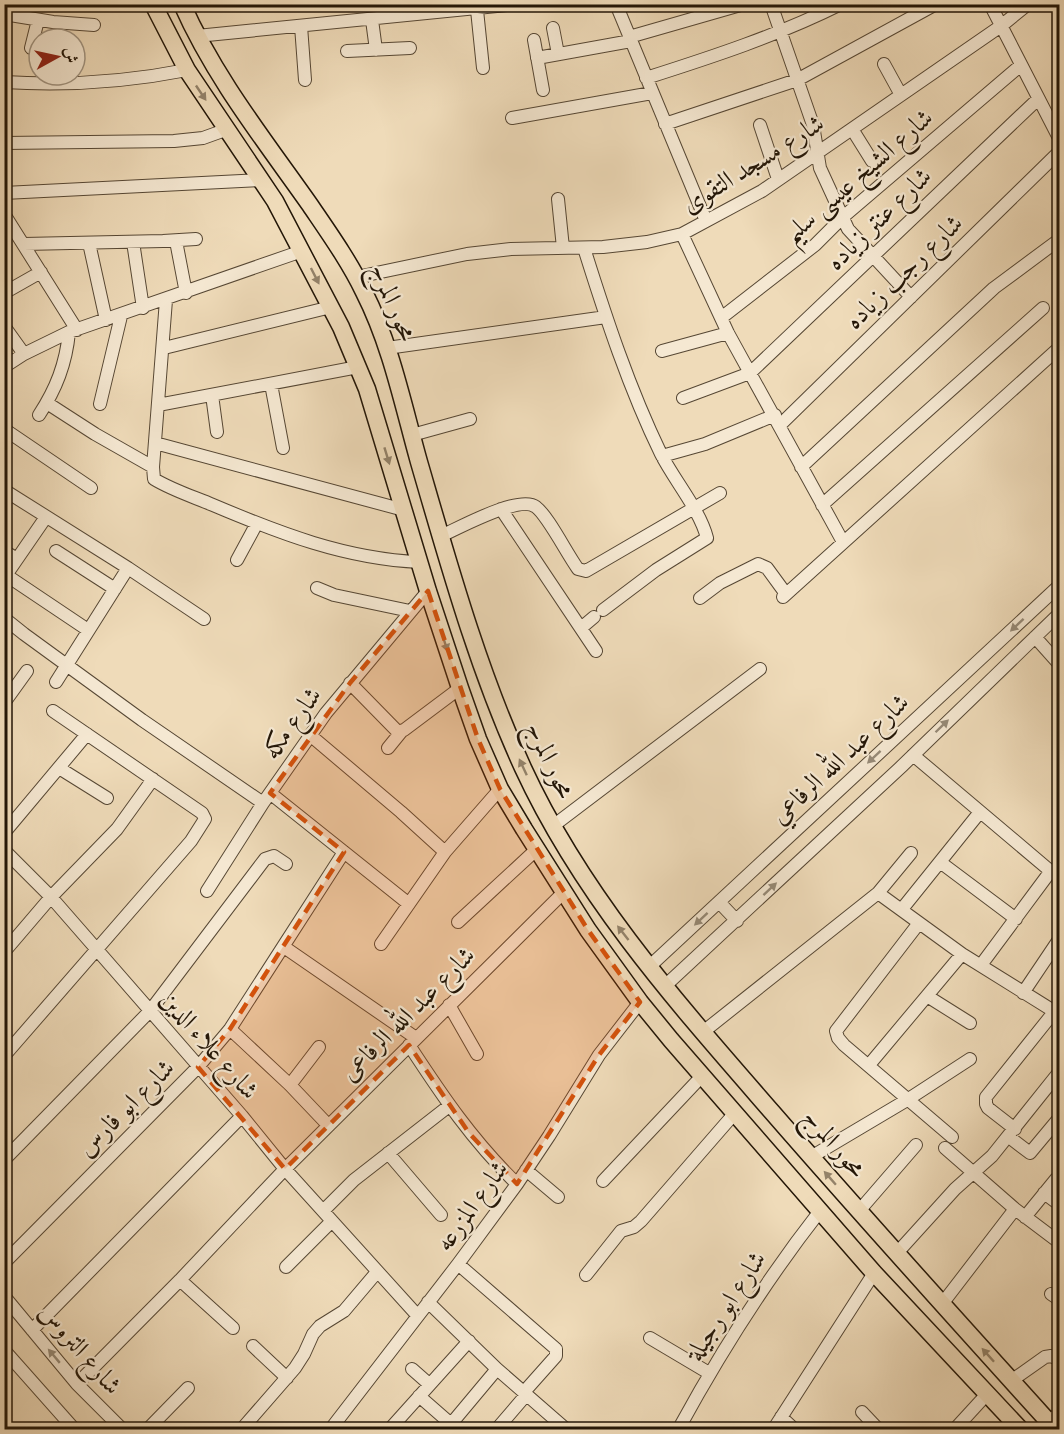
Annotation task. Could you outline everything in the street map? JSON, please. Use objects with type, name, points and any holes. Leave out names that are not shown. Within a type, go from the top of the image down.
[{"type":"main road","points":[[153,4],[187,70],[262,180],[287,222],[331,307],[358,367],[459,688],[500,789],[588,930],[640,1002],[734,1114],[874,1273],[1022,1430]]},
{"type":"main road","name":"محور المرج","points":[[182,4],[196,36],[357,277],[374,312],[387,348],[463,611],[489,684],[524,769],[553,826],[598,899],[703,1032],[1011,1381],[1055,1421]]},
{"type":"main road","points":[[287,222],[312,209]]},
{"type":"street","points":[[196,36],[518,4]]},
{"type":"street","points":[[616,4],[706,221]]},
{"type":"street","points":[[537,58],[630,39],[744,4]]},
{"type":"street","points":[[771,4],[813,125],[820,168],[843,217],[849,229],[911,297]]},
{"type":"street","points":[[646,78],[701,61],[780,31],[823,8],[841,4]]},
{"type":"street","points":[[665,124],[797,80],[936,4]]},
{"type":"street","points":[[990,4],[1059,140]]},
{"type":"street","name":"شارع مسجد التقوى","points":[[357,277],[467,254],[510,249],[584,248],[647,242],[682,234],[762,191],[1001,26],[1028,4]]},
{"type":"street","points":[[477,9],[483,68]]},
{"type":"street","points":[[4,14],[38,20],[94,25]]},
{"type":"street","points":[[36,27],[38,20]]},
{"type":"street","points":[[372,20],[376,50]]},
{"type":"street","points":[[301,26],[305,80]]},
{"type":"street","points":[[553,28],[558,54]]},
{"type":"street","points":[[534,40],[543,90]]},
{"type":"street","points":[[347,51],[410,48]]},
{"type":"street","points":[[884,64],[901,95]]},
{"type":"street","name":"شارع الشيخ عيسى سليم","points":[[721,318],[815,245],[843,217],[1021,65]]},
{"type":"street","points":[[4,82],[48,84],[110,82],[187,70]]},
{"type":"street","points":[[512,118],[652,93]]},
{"type":"street","name":"شارع عنتر زياده","points":[[750,373],[1038,99]]},
{"type":"street","points":[[760,125],[778,179]]},
{"type":"street","points":[[4,143],[174,141],[203,138],[228,129]]},
{"type":"street","points":[[852,129],[872,161]]},
{"type":"street","name":"شارع رجب زياده","points":[[777,420],[911,297],[1059,152]]},
{"type":"street","points":[[4,193],[262,180]]},
{"type":"street","points":[[558,199],[563,248]]},
{"type":"street","points":[[4,214],[41,272],[73,331],[63,368],[39,415]]},
{"type":"street","points":[[682,234],[728,333],[843,542]]},
{"type":"street","points":[[4,241],[89,243],[196,239]]},
{"type":"street","points":[[801,467],[994,288],[1059,239]]},
{"type":"street","points":[[176,241],[186,293]]},
{"type":"street","points":[[133,242],[143,308]]},
{"type":"street","points":[[89,243],[106,320]]},
{"type":"street","points":[[580,628],[656,570],[705,540],[706,535],[662,456],[640,408],[584,248]]},
{"type":"street","points":[[4,367],[24,354],[73,331],[303,251]]},
{"type":"street","points":[[4,293],[41,272]]},
{"type":"street","points":[[166,300],[153,467],[153,477],[156,481],[279,532],[342,551],[419,562]]},
{"type":"street","points":[[164,348],[331,307]]},
{"type":"street","points":[[822,505],[1043,308]]},
{"type":"street","points":[[100,404],[120,316]]},
{"type":"street","points":[[387,348],[606,316]]},
{"type":"street","points":[[4,326],[24,354]]},
{"type":"street","points":[[662,351],[728,333]]},
{"type":"street","points":[[700,598],[720,583],[758,564],[767,568],[785,596],[1059,347]]},
{"type":"street","points":[[158,405],[358,367]]},
{"type":"street","points":[[683,398],[750,373]]},
{"type":"street","points":[[271,384],[283,448]]},
{"type":"street","points":[[212,395],[217,432]]},
{"type":"street","points":[[47,403],[94,434],[153,467]]},
{"type":"street","points":[[412,435],[470,419]]},
{"type":"street","points":[[662,456],[777,420]]},
{"type":"street","points":[[4,429],[91,488]]},
{"type":"street","points":[[155,443],[404,510]]},
{"type":"street","points":[[4,490],[204,619]]},
{"type":"street","points":[[441,536],[521,502],[534,505],[578,569],[586,572],[720,493]]},
{"type":"street","points":[[501,509],[596,651]]},
{"type":"street","points":[[46,517],[5,577],[88,630]]},
{"type":"street","points":[[237,560],[257,523]]},
{"type":"street","points":[[4,551],[17,559]]},
{"type":"street","points":[[56,551],[115,589]]},
{"type":"street","points":[[56,682],[128,568]]},
{"type":"street","name":"شارع عبد الله الرفاعي","points":[[650,966],[1059,585]]},
{"type":"street","points":[[317,588],[334,595],[410,611]]},
{"type":"street","name":"شارع مكه","points":[[207,891],[266,798],[310,735],[350,682],[428,591]]},
{"type":"street","points":[[1034,608],[1049,624]]},
{"type":"street","name":"شارع عبد الله الرفاعي","points":[[666,985],[913,755],[1059,613]]},
{"type":"street","points":[[4,618],[68,665],[344,852],[409,904]]},
{"type":"street","points":[[1035,637],[1059,665]]},
{"type":"street","points":[[553,826],[760,669]]},
{"type":"street","points":[[4,703],[27,671]]},
{"type":"street","points":[[350,682],[394,730],[401,732]]},
{"type":"street","points":[[388,748],[401,732],[459,688]]},
{"type":"street","points":[[4,1056],[200,829],[206,819],[202,813],[53,711]]},
{"type":"street","points":[[4,833],[87,734]]},
{"type":"street","points":[[310,735],[445,852]]},
{"type":"street","points":[[913,755],[1050,872],[981,965]]},
{"type":"street","points":[[58,768],[107,798]]},
{"type":"street","points":[[4,952],[51,897],[117,829],[153,779]]},
{"type":"street","points":[[381,944],[445,852],[500,789]]},
{"type":"street","points":[[902,909],[980,812]]},
{"type":"street","points":[[458,922],[537,849]]},
{"type":"street","name":"شارع علاء الدين","points":[[4,850],[51,897],[242,1116],[285,1169],[417,1316]]},
{"type":"street","name":"شارع ابو فارس","points":[[4,1263],[198,1067],[230,1029],[344,852]]},
{"type":"street","points":[[703,1032],[878,893],[911,854]]},
{"type":"street","points":[[4,1160],[150,1011],[265,859],[274,856],[286,864]]},
{"type":"street","points":[[940,862],[1016,919]]},
{"type":"street","name":"شارع عبد الله الرفاعى","points":[[77,1384],[328,1125],[564,892]]},
{"type":"street","points":[[878,893],[962,954],[1057,1013],[987,1097],[986,1104],[1030,1153],[1059,1117]]},
{"type":"street","points":[[719,902],[737,921]]},
{"type":"street","points":[[919,923],[836,1031],[838,1038],[908,1100],[949,1142],[973,1173],[1059,1243]]},
{"type":"street","points":[[1023,993],[1059,938]]},
{"type":"street","points":[[284,946],[412,1042],[449,1106],[469,1133],[517,1184]]},
{"type":"street","points":[[869,1065],[962,954]]},
{"type":"street","points":[[927,996],[970,1023]]},
{"type":"street","name":"شارع المزرعه","points":[[330,1430],[517,1184],[598,1055],[640,1002]]},
{"type":"street","points":[[449,1005],[477,1054]]},
{"type":"street","points":[[230,1029],[290,1085],[328,1125]]},
{"type":"street","points":[[290,1085],[319,1047]]},
{"type":"street","points":[[812,1157],[908,1100],[970,1059]]},
{"type":"street","points":[[897,1253],[955,1189],[992,1156],[1059,1071]]},
{"type":"street","points":[[603,1182],[702,1076]]},
{"type":"street","points":[[323,1211],[354,1180],[449,1106]]},
{"type":"street","points":[[586,1275],[621,1231],[638,1225],[734,1114]]},
{"type":"street","points":[[32,1330],[242,1116]]},
{"type":"street","points":[[859,1211],[916,1145]]},
{"type":"street","points":[[388,1153],[441,1215]]},
{"type":"street","points":[[526,1170],[558,1197]]},
{"type":"street","points":[[942,1304],[1020,1213],[1059,1178]]},
{"type":"street","points":[[1044,1193],[1059,1205]]},
{"type":"street","name":"شارع ابو رجيلة","points":[[678,1430],[761,1290],[820,1211]]},
{"type":"street","points":[[286,1267],[332,1221]]},
{"type":"street","points":[[458,1264],[556,1350],[556,1356],[496,1430]]},
{"type":"street","points":[[241,1430],[287,1378],[304,1354],[313,1334],[320,1326],[344,1311],[377,1272]]},
{"type":"street","points":[[773,1430],[874,1273]]},
{"type":"street","points":[[180,1280],[233,1328]]},
{"type":"street","name":"شارع التروس","points":[[4,1296],[77,1384],[123,1430]]},
{"type":"street","points":[[428,1302],[559,1427]]},
{"type":"street","points":[[650,1338],[710,1373]]},
{"type":"street","points":[[389,1430],[469,1341]]},
{"type":"street","points":[[254,1346],[287,1378]]},
{"type":"street","points":[[4,1350],[75,1430]]},
{"type":"street","points":[[1011,1381],[1045,1357],[1051,1356],[1059,1360]]},
{"type":"street","points":[[412,1369],[429,1384]]},
{"type":"street","points":[[419,1396],[448,1427],[497,1369]]},
{"type":"street","points":[[147,1430],[188,1388]]},
{"type":"street","points":[[954,1430],[987,1394]]},
{"type":"street","points":[[862,1412],[879,1430]]},
{"type":"street","points":[[781,1417],[795,1430]]},
{"type":"highlighted area","points":[[428,591],[478,739],[500,789],[588,930],[640,1002],[599,1055],[517,1184],[469,1133],[409,1045],[285,1169],[198,1067],[230,1029],[344,852],[270,793],[350,683]]}]
